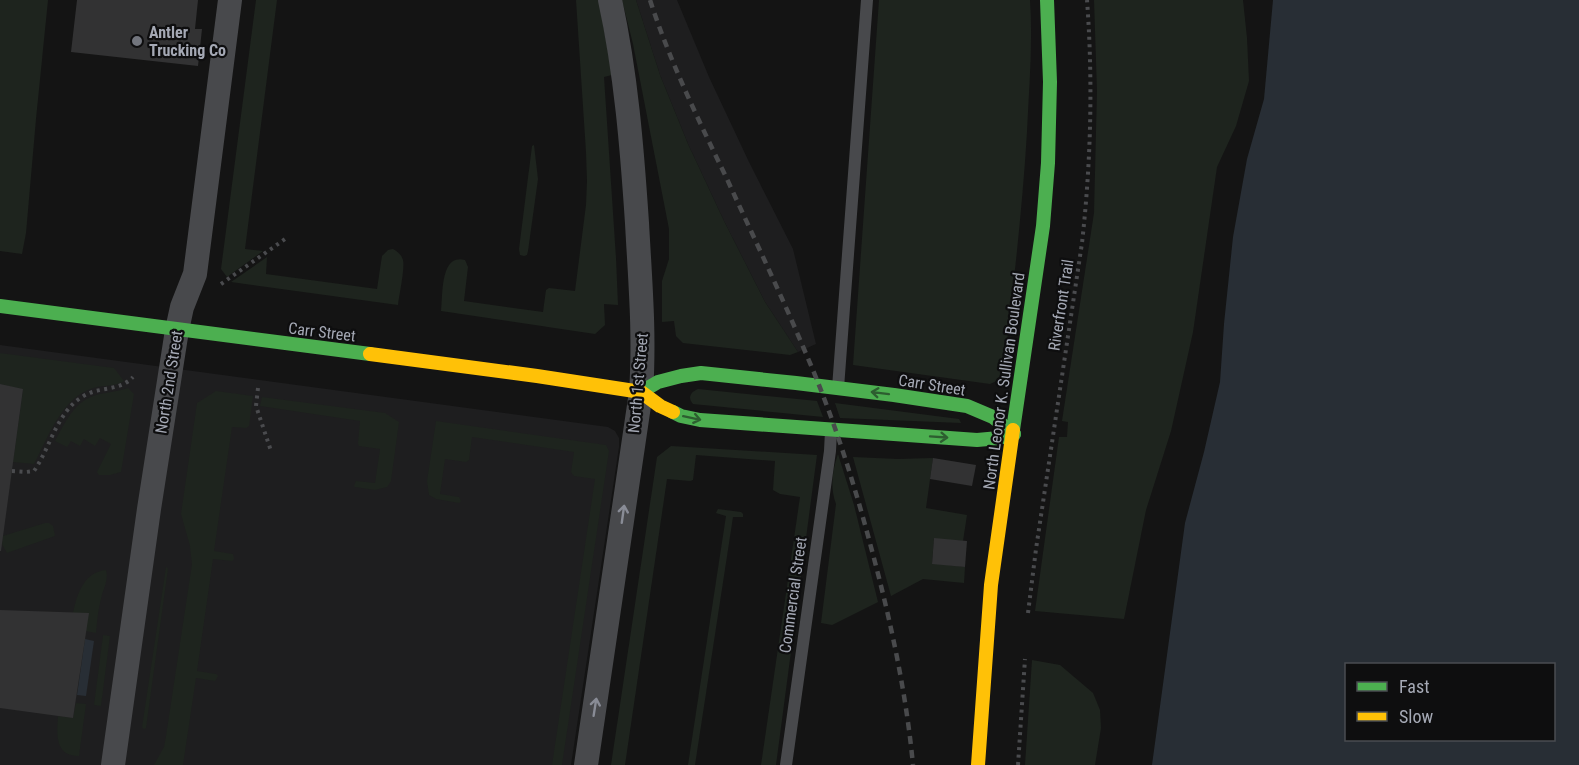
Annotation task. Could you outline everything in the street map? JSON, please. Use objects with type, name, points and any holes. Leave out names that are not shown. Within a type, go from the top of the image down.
[{"type":"street","name":"North 2nd Street","points":[[113,765],[177,330],[195,274],[230,0]]},
{"type":"street","name":"North 1st Street","points":[[586,765],[641,392],[643,344],[633,165],[626,97],[610,0]]},
{"type":"street","name":"North Leonor K. Sullivan Boulevard","points":[[978,765],[992,585],[1037,273],[1048,163],[1050,82],[1047,0]]},
{"type":"street","name":"Carr Street","points":[[0,306],[537,376],[641,392],[660,406],[681,416],[700,420],[977,440],[1014,434]]},
{"type":"street","name":"Carr Street","points":[[641,392],[658,382],[701,373],[838,388],[967,406],[993,417],[1014,434]]},
{"type":"lane","points":[[838,388],[867,0]]},
{"type":"lane","name":"Commercial Street","points":[[786,765],[832,429]]},
{"type":"path","name":"Riverfront Trail","points":[[1028,613],[1084,224],[1089,165],[1091,91],[1088,0]]},
{"type":"path","points":[[221,284],[288,237]]},
{"type":"path","points":[[12,471],[34,471],[62,419],[82,396],[125,385],[133,377]]},
{"type":"path","points":[[258,387],[256,406],[271,451]]},
{"type":"path","points":[[1018,765],[1025,659]]},
{"type":"shaded area","points":[[0,0],[48,0],[26,233],[22,254],[0,251]]},
{"type":"shaded area","points":[[256,0],[277,0],[245,249],[263,251],[227,277],[221,269]]},
{"type":"shaded area","points":[[576,0],[599,0],[612,75],[604,77],[618,305],[604,304],[605,325],[595,334],[441,311],[444,277],[451,263],[457,260],[465,260],[468,267],[464,301],[543,312],[546,290],[549,288],[575,291],[587,181]]},
{"type":"shaded area","points":[[622,0],[636,0],[660,75],[688,144],[765,302],[798,352],[790,355],[683,343],[676,336],[674,321],[662,322],[662,281],[669,259],[669,229],[633,44]]},
{"type":"shaded area","points":[[636,0],[677,0],[709,77],[793,249],[816,344],[798,352],[765,302],[688,144],[660,75]]},
{"type":"shaded area","points":[[879,0],[1030,0],[1030,82],[1016,255],[1003,378],[990,384],[853,365]]},
{"type":"shaded area","points":[[1094,0],[1243,0],[1247,38],[1249,81],[1236,126],[1217,167],[1193,332],[1171,431],[1146,510],[1124,619],[1035,611],[1059,437],[1067,437],[1068,422],[1062,421],[1094,213],[1097,91]]},
{"type":"shaded area","points":[[1273,0],[1579,0],[1579,765],[1152,765],[1185,523],[1220,382],[1233,237],[1247,159],[1264,99]]},
{"type":"shaded area","points":[[534,145],[538,179],[528,251],[524,256],[520,255],[519,249],[532,146]]},
{"type":"shaded area","points":[[393,249],[403,260],[398,305],[231,282],[267,257],[266,274],[377,289],[382,256],[388,250]]},
{"type":"shaded area","points":[[0,345],[608,427],[615,431],[619,438],[619,447],[571,765],[0,765]]},
{"type":"shaded area","points":[[0,353],[114,368],[124,381],[115,385],[93,388],[78,396],[62,412],[34,464],[13,462],[23,390],[0,384]]},
{"type":"shaded area","points":[[128,388],[134,394],[121,472],[99,475],[97,472],[111,444],[100,438],[95,446],[84,439],[80,446],[71,441],[67,447],[55,441],[72,412],[84,401],[100,394]]},
{"type":"shaded area","points":[[698,389],[817,401],[823,417],[693,404],[690,399],[691,395]]},
{"type":"shaded area","points":[[216,391],[253,396],[249,426],[246,428],[232,427],[214,551],[233,554],[234,559],[232,561],[213,559],[197,671],[218,676],[215,681],[196,678],[183,765],[154,765],[164,747],[192,564],[190,546],[181,514],[197,403]]},
{"type":"shaded area","points":[[262,397],[385,413],[399,422],[391,481],[387,487],[375,490],[354,486],[356,481],[375,483],[380,449],[359,446],[360,421],[260,406]]},
{"type":"shaded area","points":[[835,403],[959,419],[961,423],[840,418]]},
{"type":"shaded area","points":[[436,421],[606,445],[609,451],[562,765],[552,765],[595,479],[574,476],[571,472],[574,452],[472,437],[469,460],[466,462],[445,459],[440,494],[459,497],[461,501],[459,503],[436,499],[429,495],[427,481]]},
{"type":"shaded area","points":[[671,446],[817,455],[776,765],[761,765],[800,497],[780,494],[773,490],[775,461],[696,455],[693,480],[667,479],[625,765],[611,765],[657,457]]},
{"type":"shaded area","points":[[838,454],[854,505],[878,602],[832,625],[821,623],[836,504],[832,479]]},
{"type":"shaded area","points":[[853,457],[933,458],[926,508],[967,515],[963,541],[934,539],[932,563],[965,567],[964,583],[923,579],[891,596]]},
{"type":"shaded area","points":[[718,509],[741,512],[743,517],[733,517],[695,765],[688,765],[726,516],[716,513]]},
{"type":"shaded area","points":[[45,523],[53,526],[55,536],[7,553],[2,544],[3,536]]},
{"type":"shaded area","points":[[166,567],[168,569],[146,728],[144,729],[142,727]]},
{"type":"shaded area","points":[[106,570],[96,633],[86,631],[73,613],[77,599],[87,579]]},
{"type":"shaded area","points":[[103,635],[110,636],[101,706],[94,705]]},
{"type":"shaded area","points":[[85,639],[94,641],[86,696],[77,695]]},
{"type":"shaded area","points":[[1032,660],[1060,665],[1093,693],[1100,710],[1101,728],[1095,765],[1025,765]]},
{"type":"shaded area","points":[[76,703],[86,704],[79,756],[65,752],[61,748],[58,736],[58,716],[73,718]]},
{"type":"building","name":"Antler Trucking Co","points":[[77,0],[198,0],[195,29],[202,29],[198,66],[71,52]]},
{"type":"building","points":[[0,384],[23,389],[1,551],[0,551]]},
{"type":"building","points":[[933,458],[976,465],[972,486],[930,479]]},
{"type":"building","points":[[934,538],[967,541],[965,567],[932,564]]},
{"type":"building","points":[[0,610],[89,613],[73,718],[0,708]]},
{"type":"railway","points":[[650,0],[685,91],[795,328],[824,397],[841,446],[864,522],[891,628],[902,682],[913,765]]},
{"type":"traffic: fast","points":[[1013,430],[1043,226],[1048,163],[1050,82],[1047,0]]},
{"type":"traffic: fast","points":[[0,306],[370,354]]},
{"type":"traffic: fast","points":[[641,392],[658,382],[701,373],[796,383],[967,406],[993,417],[1014,434]]},
{"type":"traffic: fast","points":[[673,412],[700,420],[977,440],[1014,434]]},
{"type":"traffic: slow","points":[[370,354],[641,392],[660,406],[673,412]]},
{"type":"traffic: slow","points":[[978,765],[991,585],[1013,430]]},
{"type":"place","name":"Antler Trucking Co","points":[[137,41]]}]
